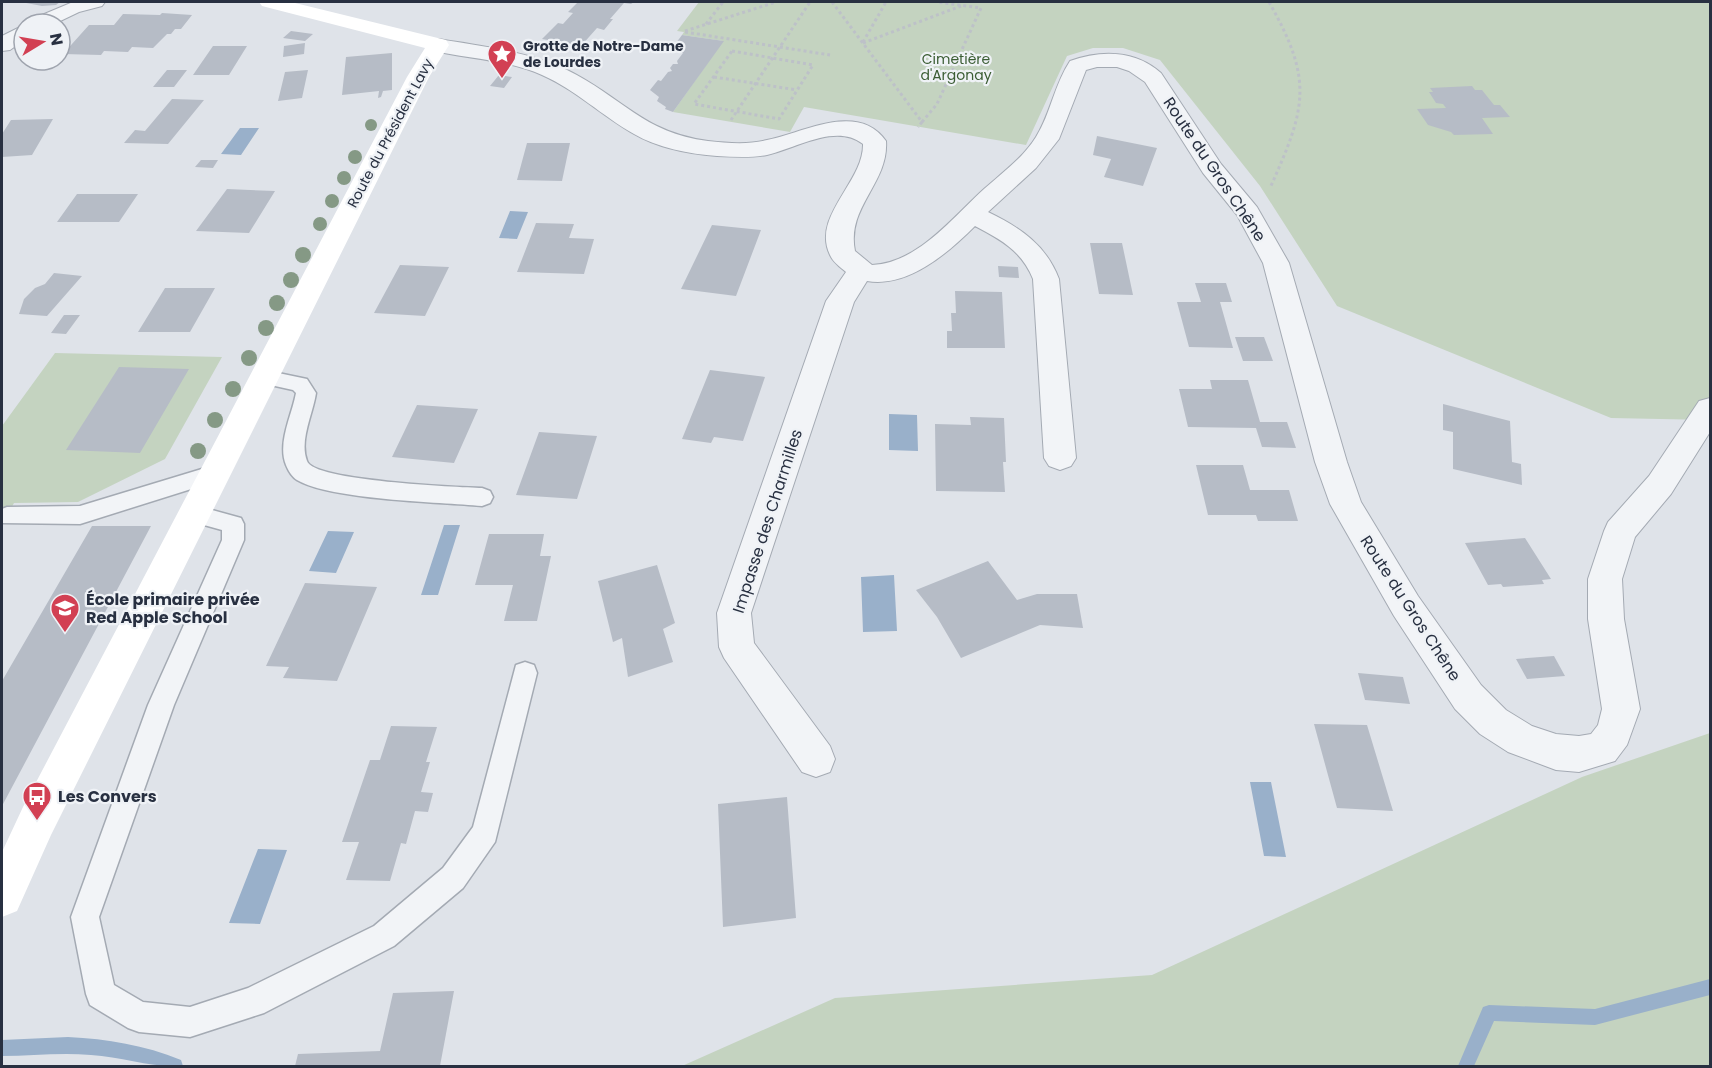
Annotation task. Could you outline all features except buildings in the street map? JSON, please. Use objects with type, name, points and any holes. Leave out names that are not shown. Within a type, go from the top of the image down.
[{"type":"street","points":[[64,12],[96,2]]},
{"type":"street","name":"Route du Président Lavy","points":[[2,896],[37,821],[264,377],[418,77],[438,45],[269,2]]},
{"type":"street","points":[[438,45],[547,69],[577,83],[643,130],[663,138],[736,150],[765,148],[804,136],[843,128],[861,131],[871,136],[877,147],[876,159],[849,204],[842,221],[839,239],[843,256],[860,271]]},
{"type":"street","name":"Route du Gros Chêne","points":[[860,271],[877,273],[895,270],[915,261],[931,250],[1035,154],[1054,128],[1069,81],[1078,66],[1110,60],[1128,63],[1149,74],[1212,168],[1248,212],[1276,263],[1331,462],[1346,504],[1406,606],[1468,697],[1493,722],[1521,740],[1556,752],[1579,754],[1602,749],[1614,734],[1621,708],[1606,619],[1605,579],[1620,531],[1660,485],[1710,409]]},
{"type":"street","points":[[971,214],[1018,240],[1033,252],[1042,265],[1046,279],[1060,458]]},
{"type":"street","name":"Impasse des Charmilles","points":[[816,759],[737,647],[734,613],[840,301],[860,271]]},
{"type":"lane","points":[[264,377],[300,384],[306,393],[296,437],[296,461],[302,473],[314,478],[374,488],[482,497]]},
{"type":"lane","points":[[7,516],[80,515],[215,473]]},
{"type":"lane","points":[[194,514],[232,524],[233,540],[161,705],[85,917],[101,994],[139,1017],[190,1022],[253,1002],[384,936],[453,878],[485,833],[525,673]]},
{"type":"path","points":[[706,25],[723,2]]},
{"type":"path","points":[[776,2],[685,32],[830,54]]},
{"type":"path","points":[[714,148],[810,2]]},
{"type":"path","points":[[832,2],[922,122]]},
{"type":"path","points":[[863,43],[886,2]]},
{"type":"path","points":[[918,126],[937,104],[981,8],[937,2]]},
{"type":"path","points":[[1248,212],[1267,194],[1275,177],[1299,117],[1302,92],[1296,59],[1287,35],[1269,2]]},
{"type":"path","points":[[863,43],[963,5]]},
{"type":"path","points":[[732,51],[813,65],[779,119],[694,104],[714,77],[732,51]]},
{"type":"path","points":[[714,77],[797,90]]},
{"type":"green space","name":"Cimetière d'Argonay","points":[[699,2],[1710,2],[1710,420],[1611,418],[1337,306],[1260,186],[1160,60],[1123,48],[1093,48],[1067,56],[1026,145],[804,107],[790,132],[673,112],[723,41],[682,35],[684,32],[677,31]]},
{"type":"green space","points":[[55,353],[222,357],[165,459],[78,502],[14,503],[2,525],[2,426]]},
{"type":"green space","points":[[1710,733],[1710,1066],[682,1066],[835,998],[1152,975],[1582,777]]},
{"type":"water","points":[[240,128],[259,128],[241,155],[221,154]]},
{"type":"water","points":[[510,211],[528,212],[517,239],[499,238]]},
{"type":"water","points":[[889,414],[917,415],[918,451],[889,450]]},
{"type":"water","points":[[444,525],[460,525],[438,595],[421,595]]},
{"type":"water","points":[[328,531],[354,532],[336,573],[309,571]]},
{"type":"water","points":[[894,575],[897,631],[863,632],[861,577]]},
{"type":"water","points":[[1250,782],[1271,782],[1286,857],[1264,856]]},
{"type":"water","points":[[258,849],[287,850],[260,924],[229,923]]},
{"type":"waterway","points":[[1466,1066],[1489,1013],[1595,1017],[1710,987]]},
{"type":"waterway","points":[[2,1048],[68,1045],[110,1048],[153,1058],[175,1066]]},
{"type":"place","name":"Grotte de Notre-Dame de Lourdes","points":[[502,80]]},
{"type":"place","name":"École primaire privée Red Apple School","points":[[65,634]]},
{"type":"place","name":"Les Convers","points":[[37,822]]}]
